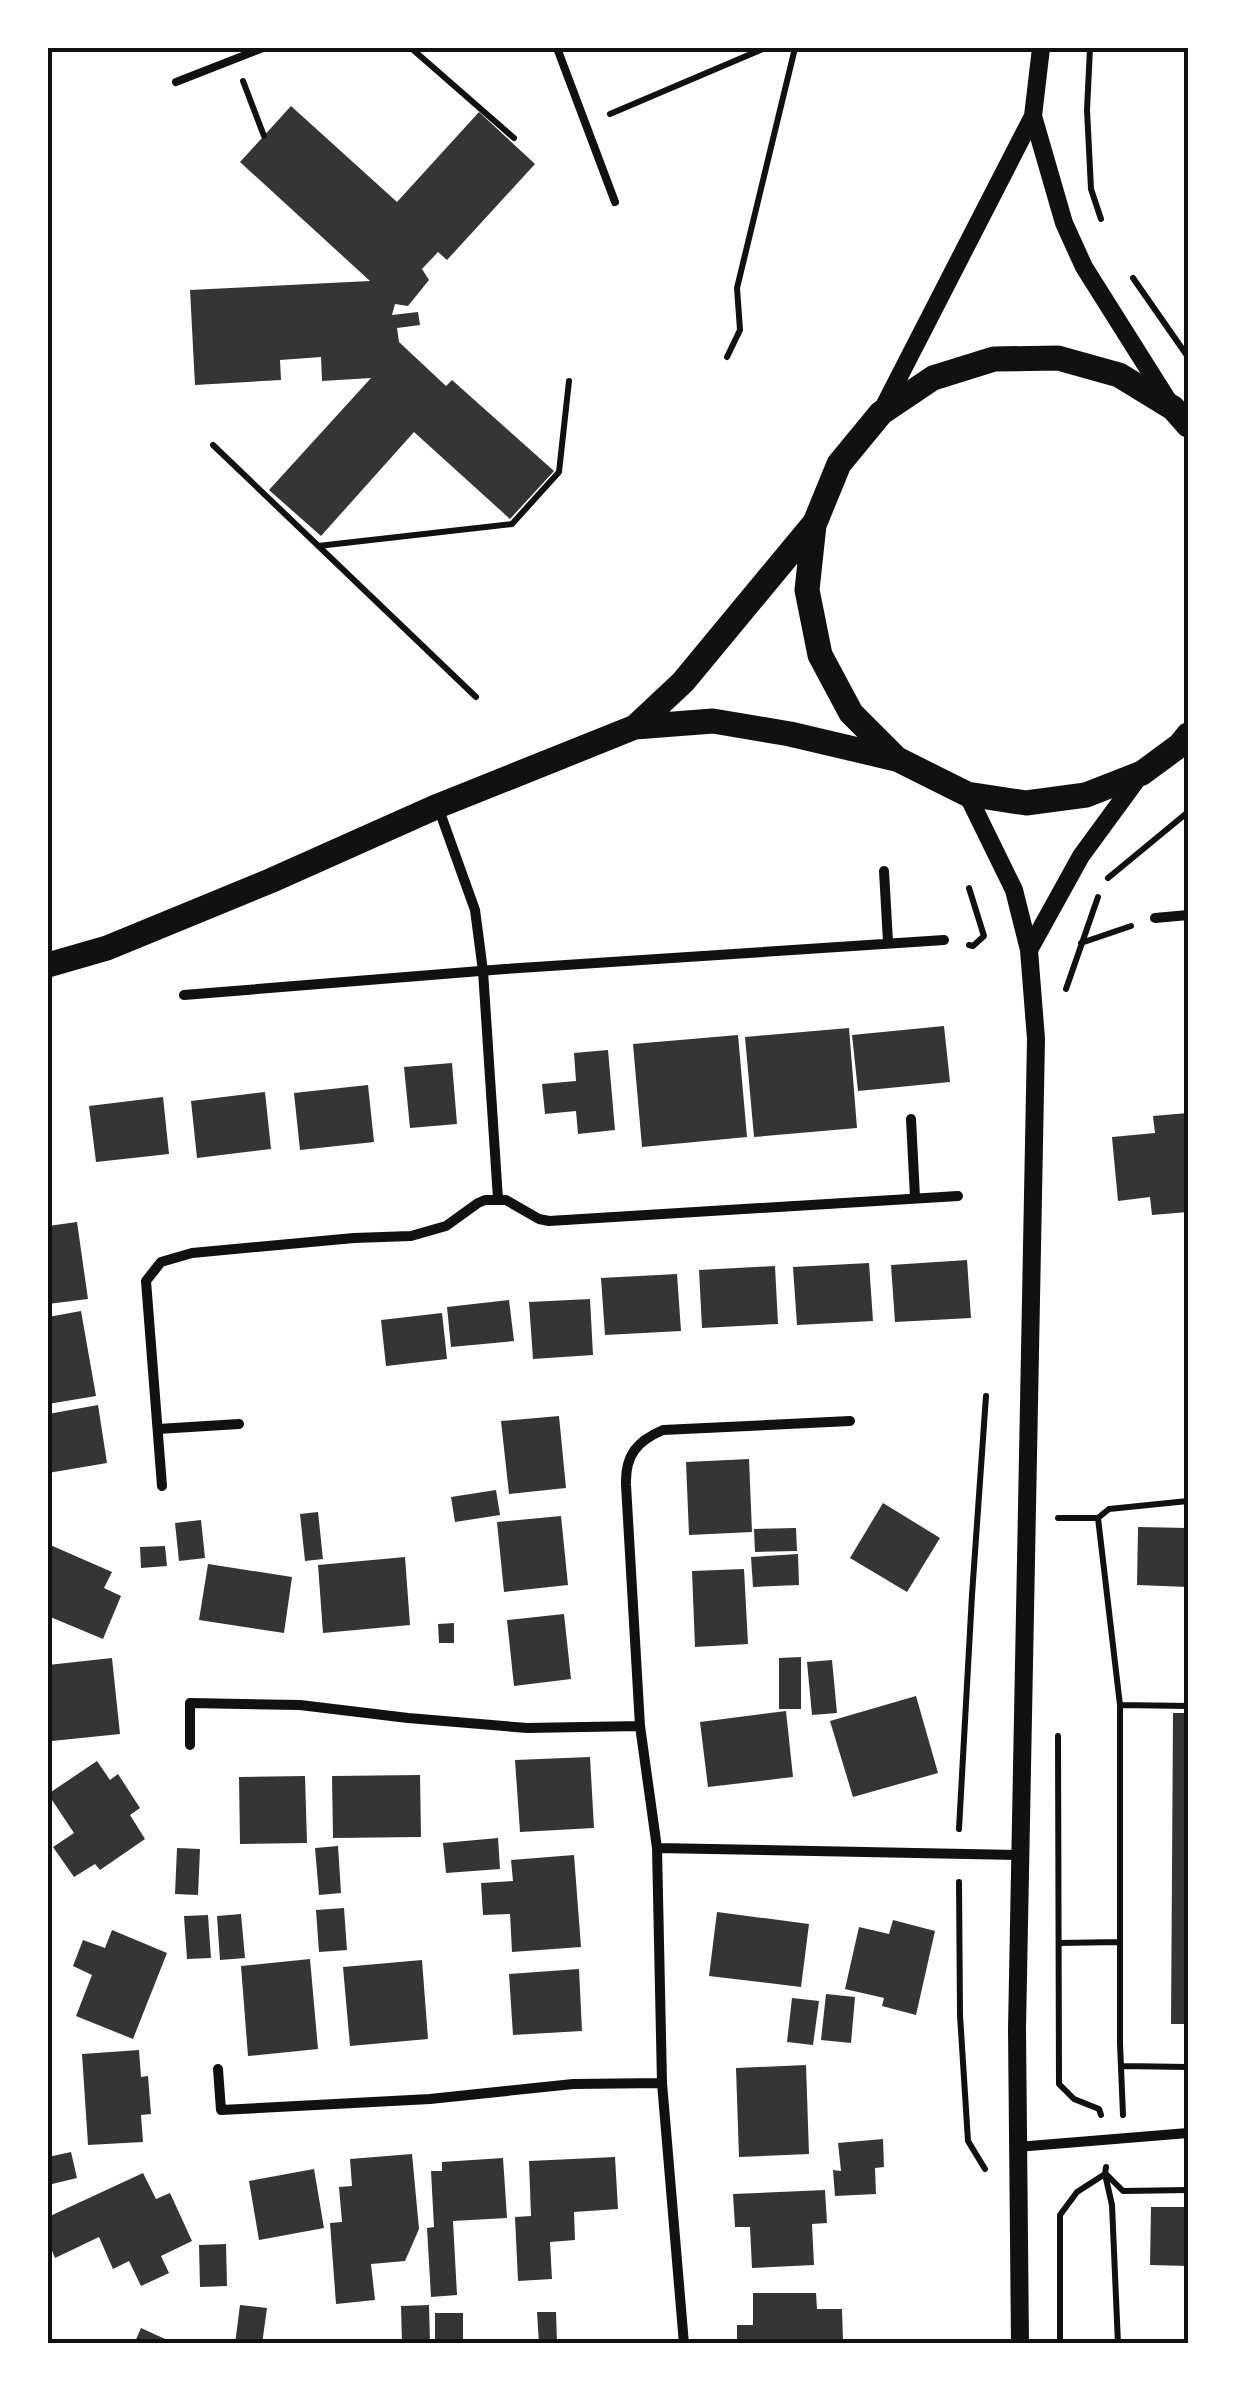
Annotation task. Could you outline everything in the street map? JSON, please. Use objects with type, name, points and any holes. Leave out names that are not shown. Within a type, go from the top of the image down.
[{"type":"main road","points":[[897,759],[851,712],[820,654],[807,590],[814,524],[838,464],[881,413],[933,378],[994,359],[1058,358],[1119,375],[1181,417]]},
{"type":"main road","points":[[635,727],[683,682],[814,524]]},
{"type":"main road","points":[[48,965],[107,948],[438,806],[635,727],[713,721],[790,734],[897,759],[967,794],[1026,803],[1086,796],[1142,773],[1188,735]]},
{"type":"street","points":[[881,413],[1033,116],[1041,48]]},
{"type":"street","points":[[1033,116],[1064,223],[1084,268],[1181,417]]},
{"type":"street","points":[[1029,950],[1082,856],[1142,773]]},
{"type":"street","points":[[967,794],[1014,890],[1029,950],[1036,1039],[1019,1855],[1020,2344]]},
{"type":"street","points":[[438,806],[475,910],[483,971],[498,1199]]},
{"type":"street","points":[[884,872],[888,942]]},
{"type":"street","points":[[1156,918],[1188,916]]},
{"type":"street","points":[[184,996],[944,940]]},
{"type":"street","points":[[911,1119],[915,1197]]},
{"type":"street","points":[[162,1486],[146,1281],[161,1262],[192,1253],[411,1236],[446,1226],[478,1202],[498,1199],[549,1221],[958,1196]]},
{"type":"street","points":[[684,2344],[662,2083],[656,1848],[640,1726],[627,1466],[632,1451],[642,1440],[663,1430],[850,1421]]},
{"type":"street","points":[[158,1430],[239,1424]]},
{"type":"street","points":[[190,1745],[190,1703],[300,1705],[527,1728],[640,1726]]},
{"type":"street","points":[[656,1848],[1019,1855]]},
{"type":"street","points":[[218,2068],[221,2110],[413,2100],[573,2084],[662,2083]]},
{"type":"street","points":[[1017,2147],[1188,2133]]},
{"type":"lane","points":[[176,82],[263,48]]},
{"type":"lane","points":[[557,48],[614,202]]},
{"type":"path","points":[[412,48],[514,138]]},
{"type":"path","points":[[586,124],[765,48]]},
{"type":"path","points":[[727,357],[740,330],[737,288],[795,48]]},
{"type":"path","points":[[1090,48],[1086,110],[1091,189],[1105,232]]},
{"type":"path","points":[[234,59],[264,136]]},
{"type":"path","points":[[1132,278],[1188,357]]},
{"type":"path","points":[[317,546],[512,524],[559,472],[569,381]]},
{"type":"path","points":[[213,445],[476,697]]},
{"type":"path","points":[[1062,1001],[1104,881],[1188,812]]},
{"type":"path","points":[[1080,944],[1156,918]]},
{"type":"path","points":[[986,1396],[958,1854],[960,2015],[968,2141],[988,2175]]},
{"type":"path","points":[[1058,1500],[1058,1518],[1098,1518],[1110,1509],[1188,1501]]},
{"type":"path","points":[[1098,1518],[1120,1705],[1123,2139]]},
{"type":"path","points":[[1120,1705],[1188,1706]]},
{"type":"path","points":[[1058,1731],[1059,2084],[1074,2099],[1099,2110],[1108,2140],[1106,2174],[1112,2205],[1118,2344]]},
{"type":"path","points":[[1059,1943],[1120,1942]]},
{"type":"path","points":[[1122,2066],[1188,2067]]},
{"type":"path","points":[[1106,2174],[1123,2191],[1188,2190]]},
{"type":"path","points":[[1060,2344],[1060,2215],[1077,2192],[1106,2174]]},
{"type":"building","points":[[291,106],[397,202],[479,112],[535,164],[447,260],[438,252],[422,269],[429,280],[408,306],[395,304],[392,315],[418,312],[420,325],[397,328],[399,342],[446,386],[452,380],[554,471],[510,519],[414,432],[321,536],[269,490],[371,378],[322,381],[321,357],[280,360],[281,380],[195,385],[190,290],[370,281],[240,162]]},
{"type":"building","points":[[944,1026],[950,1082],[858,1091],[852,1035]]},
{"type":"building","points":[[849,1028],[857,1128],[754,1137],[745,1037]]},
{"type":"building","points":[[738,1035],[747,1137],[642,1147],[633,1044]]},
{"type":"building","points":[[608,1050],[615,1130],[578,1134],[576,1111],[545,1114],[542,1084],[576,1081],[574,1053]]},
{"type":"building","points":[[452,1063],[457,1124],[410,1128],[404,1067]]},
{"type":"building","points":[[368,1085],[374,1142],[300,1150],[294,1093]]},
{"type":"building","points":[[265,1092],[271,1149],[197,1158],[191,1101]]},
{"type":"building","points":[[163,1097],[169,1154],[96,1162],[89,1106]]},
{"type":"building","points":[[1188,1113],[1188,1212],[1152,1215],[1150,1197],[1118,1201],[1112,1137],[1155,1133],[1153,1116]]},
{"type":"building","points":[[77,1222],[88,1299],[48,1304],[48,1226]]},
{"type":"building","points":[[967,1260],[971,1318],[895,1322],[891,1265]]},
{"type":"building","points":[[869,1263],[873,1321],[797,1325],[793,1267]]},
{"type":"building","points":[[775,1266],[778,1324],[702,1328],[699,1270]]},
{"type":"building","points":[[677,1274],[681,1331],[605,1335],[601,1278]]},
{"type":"building","points":[[590,1299],[593,1355],[533,1359],[529,1302]]},
{"type":"building","points":[[509,1300],[514,1341],[451,1347],[447,1307]]},
{"type":"building","points":[[81,1311],[96,1396],[48,1404],[48,1317]]},
{"type":"building","points":[[442,1313],[447,1359],[386,1366],[381,1320]]},
{"type":"building","points":[[98,1405],[107,1463],[48,1473],[48,1414]]},
{"type":"building","points":[[559,1416],[566,1488],[509,1494],[501,1421]]},
{"type":"building","points":[[749,1459],[752,1532],[689,1535],[686,1462]]},
{"type":"building","points":[[496,1490],[500,1515],[455,1522],[451,1497]]},
{"type":"building","points":[[883,1503],[940,1538],[907,1592],[850,1558]]},
{"type":"building","points":[[318,1512],[323,1559],[305,1561],[300,1514]]},
{"type":"building","points":[[561,1516],[568,1585],[504,1592],[497,1522]]},
{"type":"building","points":[[201,1520],[205,1558],[179,1561],[175,1523]]},
{"type":"building","points":[[1138,1527],[1188,1528],[1188,1587],[1137,1585]]},
{"type":"building","points":[[796,1528],[797,1551],[755,1552],[754,1529]]},
{"type":"building","points":[[48,1544],[112,1572],[104,1588],[121,1596],[103,1639],[48,1616],[52,1575],[48,1573]]},
{"type":"building","points":[[165,1546],[167,1566],[141,1568],[140,1547]]},
{"type":"building","points":[[798,1554],[799,1585],[753,1587],[751,1557]]},
{"type":"building","points":[[405,1557],[410,1625],[323,1633],[318,1565]]},
{"type":"building","points":[[208,1564],[292,1577],[284,1633],[199,1620]]},
{"type":"building","points":[[744,1569],[748,1644],[695,1647],[692,1571]]},
{"type":"building","points":[[564,1614],[571,1679],[514,1686],[507,1620]]},
{"type":"building","points":[[454,1623],[454,1643],[439,1643],[438,1624]]},
{"type":"building","points":[[801,1657],[801,1709],[779,1709],[779,1658]]},
{"type":"building","points":[[112,1658],[120,1734],[52,1741],[48,1665]]},
{"type":"building","points":[[832,1660],[837,1713],[812,1715],[807,1662]]},
{"type":"building","points":[[916,1696],[938,1773],[853,1797],[830,1721]]},
{"type":"building","points":[[786,1711],[793,1777],[708,1787],[700,1722]]},
{"type":"building","points":[[1173,1713],[1188,1713],[1188,2024],[1171,2024]]},
{"type":"building","points":[[590,1757],[594,1828],[520,1832],[515,1760]]},
{"type":"building","points":[[97,1761],[110,1780],[118,1774],[140,1808],[130,1815],[145,1839],[100,1870],[95,1864],[74,1877],[53,1847],[74,1833],[48,1794]]},
{"type":"building","points":[[420,1775],[421,1837],[333,1838],[332,1776]]},
{"type":"building","points":[[305,1776],[307,1843],[240,1844],[239,1777]]},
{"type":"building","points":[[498,1838],[500,1869],[446,1873],[443,1843]]},
{"type":"building","points":[[338,1846],[341,1893],[319,1895],[315,1848]]},
{"type":"building","points":[[177,1848],[200,1849],[198,1895],[175,1894]]},
{"type":"building","points":[[574,1855],[581,1947],[512,1952],[510,1914],[483,1915],[481,1883],[513,1881],[511,1860]]},
{"type":"building","points":[[344,1908],[347,1950],[319,1952],[316,1910]]},
{"type":"building","points":[[717,1912],[809,1924],[801,1987],[709,1976]]},
{"type":"building","points":[[241,1914],[245,1958],[220,1960],[217,1916]]},
{"type":"building","points":[[208,1915],[211,1958],[187,1959],[184,1916]]},
{"type":"building","points":[[893,1920],[935,1931],[916,2015],[882,2006],[884,1998],[845,1989],[859,1927],[889,1934]]},
{"type":"building","points":[[112,1930],[167,1953],[133,2039],[76,2016],[92,1975],[73,1966],[83,1940],[105,1948]]},
{"type":"building","points":[[310,1959],[318,2049],[248,2056],[241,1966]]},
{"type":"building","points":[[422,1960],[428,2039],[350,2046],[343,1967]]},
{"type":"building","points":[[579,1969],[582,2031],[513,2035],[509,1974]]},
{"type":"building","points":[[826,1994],[855,1997],[851,2043],[821,2040]]},
{"type":"building","points":[[792,1998],[819,2001],[813,2045],[787,2042]]},
{"type":"building","points":[[139,2050],[141,2077],[148,2076],[151,2114],[141,2115],[143,2142],[88,2145],[82,2054]]},
{"type":"building","points":[[806,2065],[809,2154],[739,2157],[736,2068]]},
{"type":"building","points":[[883,2139],[884,2167],[875,2168],[876,2194],[835,2196],[833,2170],[841,2171],[838,2143]]},
{"type":"building","points":[[71,2152],[77,2178],[48,2185],[48,2157]]},
{"type":"building","points":[[412,2154],[419,2229],[405,2261],[371,2264],[375,2300],[336,2304],[330,2223],[342,2222],[339,2187],[352,2186],[350,2159]]},
{"type":"building","points":[[615,2157],[618,2209],[574,2212],[575,2240],[550,2242],[552,2279],[518,2281],[515,2217],[531,2216],[529,2161]]},
{"type":"building","points":[[503,2158],[507,2218],[453,2221],[457,2295],[431,2297],[427,2228],[434,2227],[431,2171],[442,2171],[442,2162]]},
{"type":"building","points":[[314,2169],[324,2228],[259,2240],[249,2181]]},
{"type":"building","points":[[143,2173],[156,2199],[170,2193],[192,2241],[161,2256],[169,2273],[141,2286],[129,2261],[113,2269],[99,2237],[55,2258],[48,2241],[48,2217]]},
{"type":"building","points":[[825,2190],[827,2223],[812,2224],[814,2265],[752,2268],[750,2227],[735,2227],[733,2194]]},
{"type":"building","points":[[1151,2207],[1188,2207],[1188,2266],[1150,2265]]},
{"type":"building","points":[[226,2244],[227,2286],[200,2287],[199,2245]]},
{"type":"building","points":[[753,2293],[816,2293],[817,2309],[842,2309],[843,2341],[737,2344],[737,2325],[753,2325]]},
{"type":"building","points":[[240,2305],[267,2308],[262,2344],[235,2344]]},
{"type":"building","points":[[429,2305],[430,2344],[402,2344],[401,2306]]},
{"type":"building","points":[[537,2312],[556,2312],[557,2344],[539,2344]]},
{"type":"building","points":[[435,2313],[463,2313],[463,2344],[435,2344]]},
{"type":"building","points":[[141,2328],[176,2344],[134,2344]]}]
